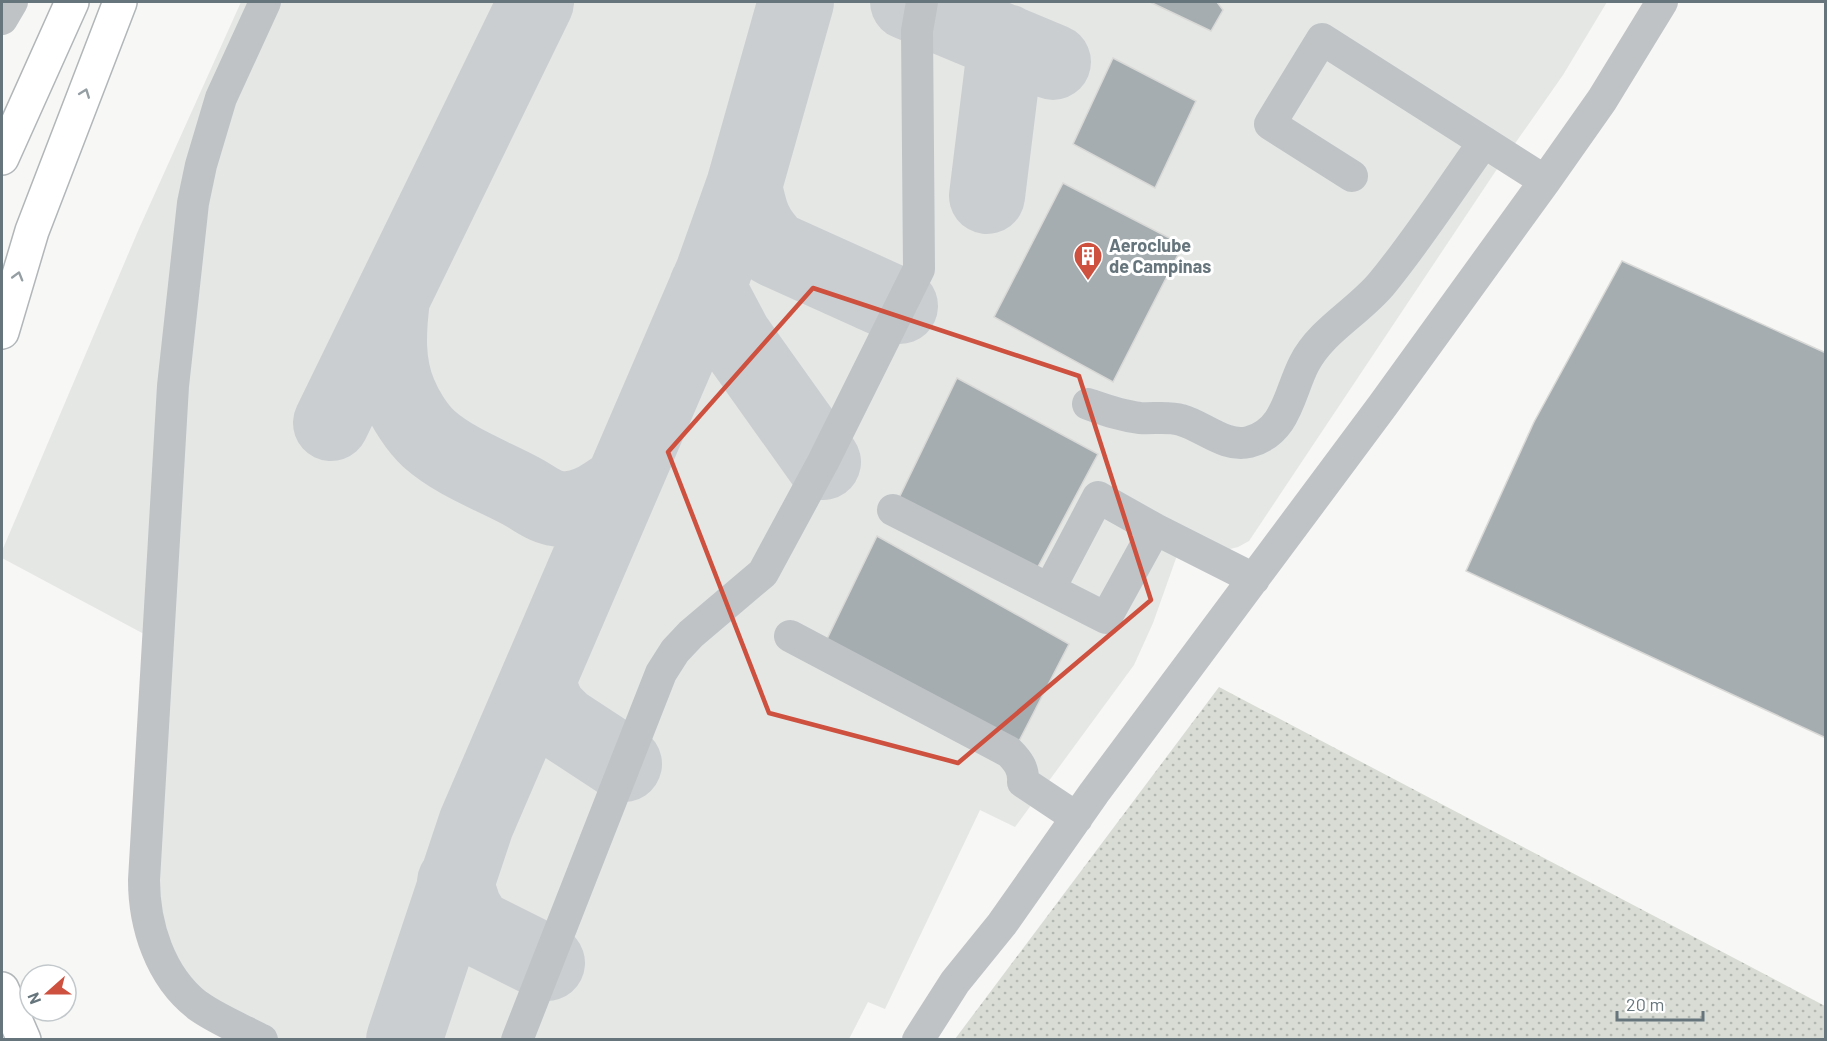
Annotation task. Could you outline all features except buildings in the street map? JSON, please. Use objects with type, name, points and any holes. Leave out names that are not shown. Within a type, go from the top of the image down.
[{"type":"main road","points":[[2,158],[72,2]]},
{"type":"main road","points":[[2,332],[32,231],[120,2]]},
{"type":"main road","points":[[2,989],[24,1040]]},
{"type":"street","points":[[2,19],[12,2]]},
{"type":"street","points":[[262,1040],[206,1011],[189,998],[173,980],[159,953],[150,928],[144,880],[173,386],[194,203],[201,165],[221,98],[265,2]]},
{"type":"street","points":[[517,1040],[661,673],[675,651],[691,634],[762,573],[823,462],[919,269],[917,31],[922,2]]},
{"type":"street","points":[[918,1040],[955,982],[1002,924],[1077,818],[1383,405],[1545,180],[1602,100],[1662,2]]},
{"type":"street","points":[[1352,176],[1270,124],[1322,39],[1545,180]]},
{"type":"street","points":[[1088,404],[1119,416],[1182,420],[1221,438],[1240,443],[1266,434],[1275,427],[1287,409],[1304,363],[1318,344],[1382,284],[1484,142]]},
{"type":"street","points":[[1050,588],[1098,497],[1155,529],[1254,579]]},
{"type":"street","points":[[893,510],[1106,618],[1155,529]]},
{"type":"street","points":[[790,636],[1009,752],[1019,763],[1023,782],[1077,818]]},
{"type":"highlighted area","points":[[813,288],[1079,376],[1151,600],[958,763],[769,713],[668,452]]},
{"type":"shaded area","points":[[241,2],[1607,2],[1563,75],[1495,172],[1249,541],[1226,550],[1185,533],[1153,623],[1134,665],[1015,827],[980,810],[885,1009],[868,1002],[849,1039],[239,1040],[161,983],[144,634],[2,558],[2,551],[138,231]]},
{"type":"shaded area","points":[[1219,687],[1825,1006],[1825,1039],[955,1039]]},
{"type":"taxiway","points":[[331,423],[536,2]]},
{"type":"taxiway","points":[[404,1040],[476,824],[713,273],[744,186],[796,2]]},
{"type":"taxiway","points":[[908,2],[1053,62]]},
{"type":"taxiway","points":[[987,196],[1006,42]]},
{"type":"taxiway","points":[[744,186],[753,220],[774,249],[900,306]]},
{"type":"taxiway","points":[[707,286],[734,337],[823,462]]},
{"type":"taxiway","points":[[392,299],[389,347],[392,371],[408,412],[429,439],[462,461],[554,508],[582,507],[621,484]]},
{"type":"taxiway","points":[[537,683],[548,709],[563,724],[624,764]]},
{"type":"taxiway","points":[[455,882],[464,909],[475,927],[547,963]]},
{"type":"place","name":"Aeroclube de Campinas","points":[[1088,282]]}]
